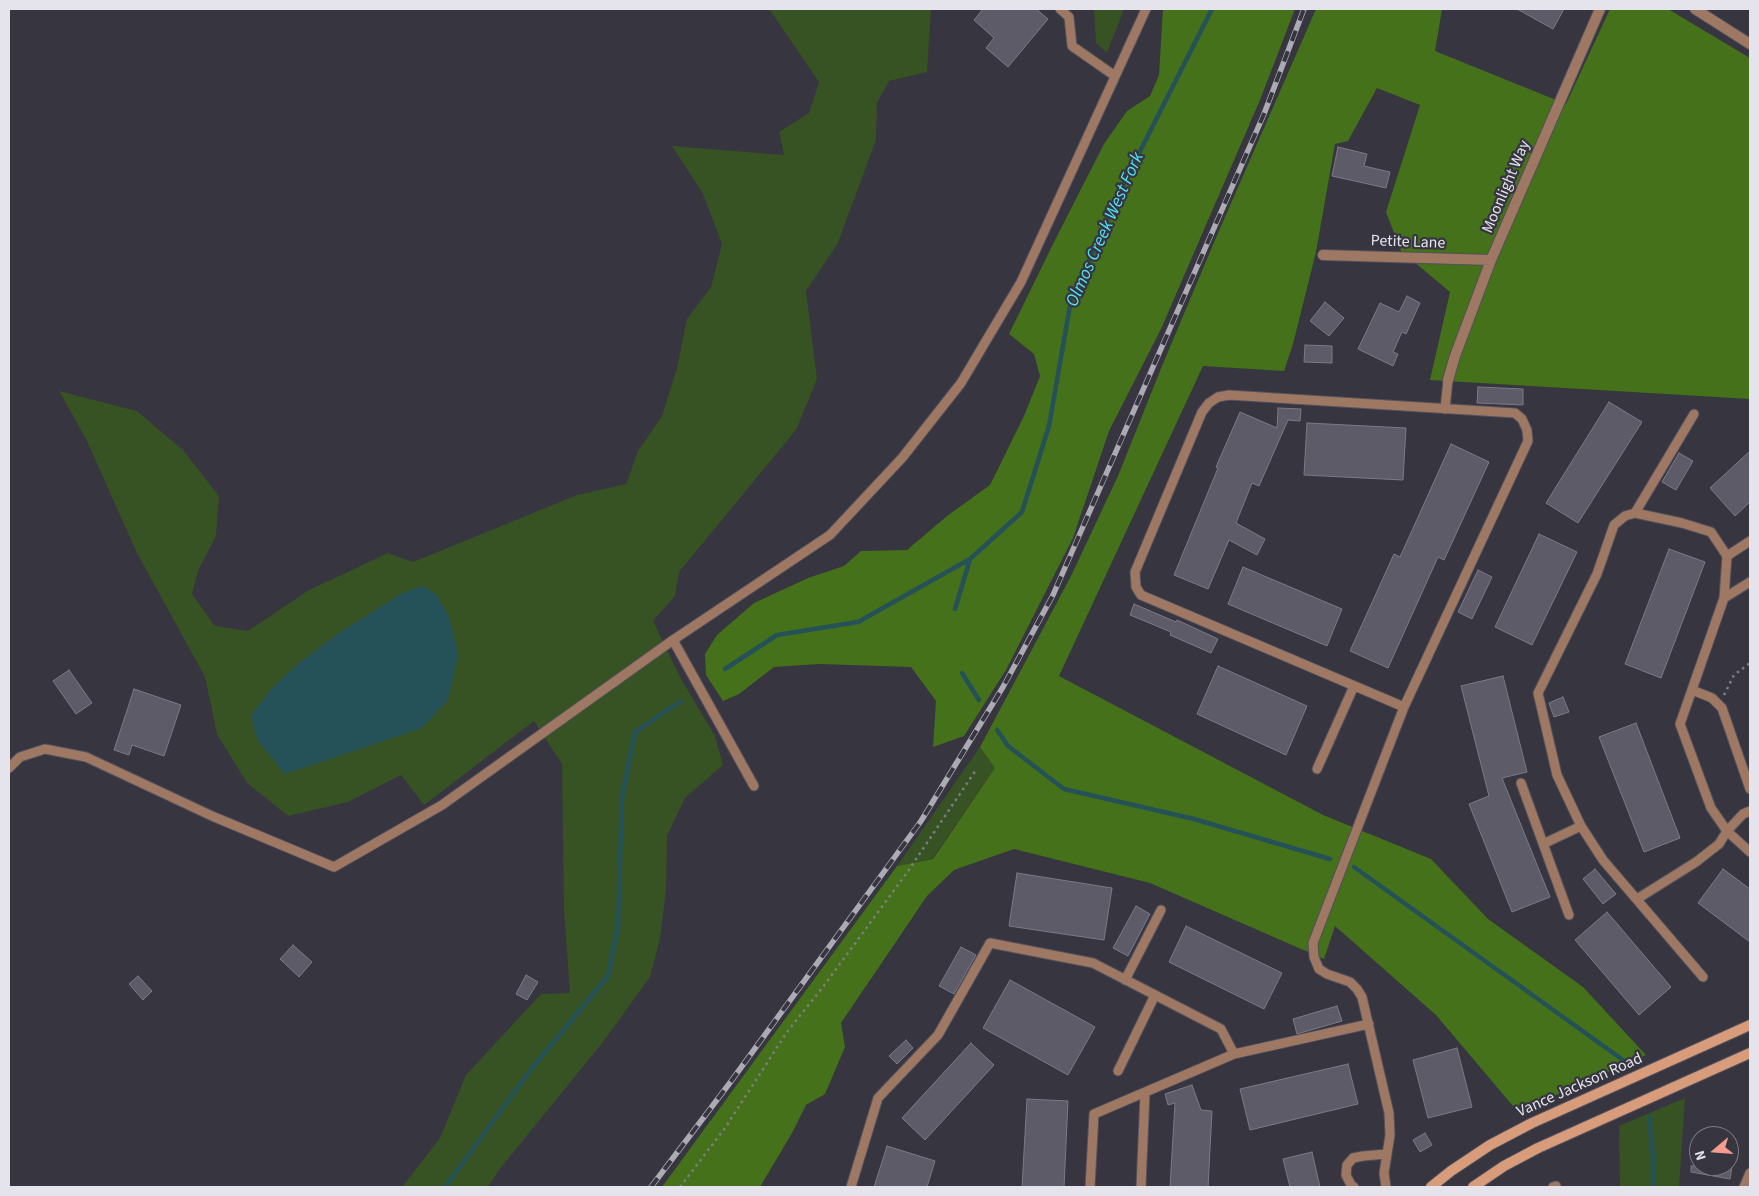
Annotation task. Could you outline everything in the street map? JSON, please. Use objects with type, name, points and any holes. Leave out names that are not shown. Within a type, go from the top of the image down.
[{"type":"main road","name":"Vance Jackson Road","points":[[1431,1187],[1490,1145],[1532,1123],[1750,1026]]},
{"type":"main road","points":[[1473,1187],[1504,1166],[1538,1148],[1750,1053]]},
{"type":"street","name":"Moonlight Way","points":[[1448,380],[1455,356],[1491,260],[1600,9]]},
{"type":"street","points":[[1695,9],[1750,44]]},
{"type":"street","name":"Petite Lane","points":[[1323,255],[1491,260]]},
{"type":"lane","points":[[1060,9],[1069,17],[1072,46],[1115,76]]},
{"type":"lane","points":[[9,768],[20,757],[45,749],[86,757],[212,816],[334,866],[442,806],[673,640],[830,535],[902,458],[961,383],[1021,282],[1146,9]]},
{"type":"lane","points":[[1445,409],[1448,380]]},
{"type":"lane","points":[[1386,1187],[1384,1173],[1390,1135],[1389,1113],[1362,997],[1357,988],[1350,982],[1326,974],[1319,969],[1314,957],[1313,943],[1404,707],[1528,441],[1527,430],[1522,419],[1515,414],[1229,395],[1218,397],[1209,403],[1202,412],[1135,572],[1136,587],[1140,595],[1404,707]]},
{"type":"lane","points":[[1635,513],[1694,414]]},
{"type":"lane","points":[[1703,977],[1603,860],[1581,826],[1557,775],[1538,693],[1597,574],[1614,525],[1625,516],[1635,513],[1682,523],[1711,532],[1727,556],[1724,598],[1680,724],[1711,808],[1727,831],[1750,852]]},
{"type":"lane","points":[[1727,556],[1750,541]]},
{"type":"lane","points":[[1724,598],[1750,582]]},
{"type":"lane","points":[[673,640],[754,786]]},
{"type":"lane","points":[[1317,769],[1354,686]]},
{"type":"lane","points":[[1692,690],[1712,698],[1722,708],[1750,789]]},
{"type":"lane","points":[[1521,783],[1569,915]]},
{"type":"lane","points":[[1637,899],[1696,862],[1719,844],[1727,831],[1743,814],[1750,811]]},
{"type":"lane","points":[[1544,844],[1581,826]]},
{"type":"lane","points":[[1125,980],[1161,910]]},
{"type":"lane","points":[[851,1187],[878,1098],[938,1036],[990,943],[1093,963],[1221,1029],[1234,1054]]},
{"type":"lane","points":[[1118,1071],[1155,995]]},
{"type":"lane","points":[[1090,1187],[1094,1114],[1234,1054],[1368,1024]]},
{"type":"lane","points":[[1141,1187],[1145,1092]]},
{"type":"lane","points":[[1354,1187],[1346,1176],[1347,1165],[1352,1158],[1387,1154]]},
{"type":"lane","points":[[1744,1187],[1750,1173]]},
{"type":"path","points":[[1719,705],[1734,675],[1750,663]]},
{"type":"path","points":[[680,1187],[725,1128],[787,1032],[826,983],[906,874],[976,770]]},
{"type":"green space","points":[[769,9],[931,9],[927,72],[889,81],[877,103],[876,140],[838,243],[806,291],[817,379],[796,430],[679,572],[675,596],[653,621],[680,677],[715,736],[723,765],[685,798],[667,836],[666,890],[660,939],[650,977],[603,1042],[499,1170],[488,1187],[402,1187],[440,1138],[466,1075],[541,994],[570,993],[564,911],[562,764],[534,721],[424,805],[401,775],[348,802],[288,816],[247,783],[217,734],[205,677],[137,553],[86,439],[59,391],[137,411],[183,450],[219,496],[216,536],[198,571],[192,594],[215,626],[248,631],[309,590],[388,553],[413,562],[577,495],[626,484],[638,451],[662,416],[677,368],[687,319],[711,287],[722,244],[703,194],[672,146],[784,155],[779,132],[809,113],[819,82]]},
{"type":"green space","points":[[1094,9],[1124,9],[1107,53],[1096,43]]},
{"type":"green space","points":[[1163,9],[1295,9],[1260,100],[1161,329],[1109,431],[1073,538],[1006,670],[964,736],[933,747],[936,701],[911,667],[819,664],[774,667],[739,694],[723,701],[706,675],[705,654],[717,635],[754,603],[808,578],[844,566],[861,551],[907,550],[947,516],[990,485],[1024,416],[1040,376],[1034,354],[1009,334],[1104,144],[1127,111],[1150,96],[1159,75]]},
{"type":"green space","points":[[1316,9],[1442,9],[1435,51],[1566,104],[1610,9],[1668,9],[1750,58],[1750,399],[1430,380],[1450,292],[1401,251],[1386,212],[1420,105],[1377,88],[1348,141],[1335,144],[1316,252],[1293,344],[1284,371],[1203,366],[1059,676],[1323,815],[1431,859],[1488,919],[1583,987],[1646,1055],[1518,1112],[1436,1015],[1335,926],[1324,959],[1150,883],[1014,849],[954,870],[927,896],[841,1023],[845,1047],[825,1094],[806,1105],[760,1187],[662,1187],[897,866],[933,859],[995,768],[980,747],[1071,576],[1118,476],[1215,240]]},
{"type":"green space","points":[[980,747],[996,767],[932,859],[897,866]]},
{"type":"green space","points":[[1685,1098],[1679,1187],[1620,1187],[1619,1126]]},
{"type":"water","points":[[423,586],[435,593],[449,616],[458,655],[448,700],[422,728],[285,774],[257,740],[251,715],[273,687],[299,663],[339,633],[404,592]]},
{"type":"building","points":[[983,9],[1036,9],[1048,19],[1008,67],[986,48],[994,38],[974,20]]},
{"type":"building","points":[[1517,9],[1564,9],[1553,29]]},
{"type":"building","points":[[1338,147],[1367,154],[1364,166],[1390,172],[1386,188],[1332,176]]},
{"type":"building","points":[[1407,296],[1420,303],[1406,334],[1402,332],[1393,352],[1398,354],[1393,366],[1358,349],[1380,303],[1399,312]]},
{"type":"building","points":[[1325,302],[1344,318],[1329,336],[1310,321]]},
{"type":"building","points":[[1305,345],[1332,346],[1332,363],[1304,362]]},
{"type":"building","points":[[1478,387],[1523,389],[1523,405],[1477,403]]},
{"type":"building","points":[[1609,402],[1642,422],[1578,523],[1546,503]]},
{"type":"building","points":[[1278,408],[1301,409],[1300,421],[1288,420],[1259,486],[1252,483],[1236,523],[1265,539],[1257,555],[1229,540],[1208,589],[1174,575],[1218,468],[1216,467],[1240,412],[1277,428]]},
{"type":"building","points":[[1307,423],[1406,428],[1403,480],[1304,475]]},
{"type":"building","points":[[1451,444],[1489,462],[1444,560],[1438,557],[1388,668],[1350,651],[1394,554],[1400,557]]},
{"type":"building","points":[[1750,451],[1750,502],[1735,516],[1710,488]]},
{"type":"building","points":[[1679,453],[1693,461],[1676,490],[1662,482]]},
{"type":"building","points":[[1539,534],[1577,552],[1532,645],[1495,627]]},
{"type":"building","points":[[1669,549],[1705,562],[1661,678],[1625,664]]},
{"type":"building","points":[[1243,567],[1342,609],[1327,646],[1228,604]]},
{"type":"building","points":[[1478,570],[1492,577],[1472,619],[1458,612]]},
{"type":"building","points":[[1134,604],[1176,622],[1177,620],[1218,639],[1211,653],[1170,635],[1171,632],[1130,615]]},
{"type":"building","points":[[1218,666],[1307,706],[1286,755],[1197,714]]},
{"type":"building","points":[[69,670],[92,703],[76,714],[53,681]]},
{"type":"building","points":[[1503,676],[1527,772],[1502,778],[1550,897],[1512,912],[1469,804],[1489,796],[1461,686]]},
{"type":"building","points":[[134,689],[181,705],[164,756],[132,745],[129,755],[114,750]]},
{"type":"building","points":[[1563,697],[1569,712],[1554,717],[1549,703]]},
{"type":"building","points":[[1636,723],[1680,838],[1644,852],[1599,737]]},
{"type":"building","points":[[1595,869],[1616,894],[1603,904],[1583,879]]},
{"type":"building","points":[[1723,869],[1750,889],[1750,942],[1698,903]]},
{"type":"building","points":[[1017,873],[1112,888],[1104,940],[1009,926]]},
{"type":"building","points":[[1136,906],[1150,914],[1128,956],[1113,948]]},
{"type":"building","points":[[1607,912],[1671,987],[1639,1015],[1575,940]]},
{"type":"building","points":[[1186,926],[1282,973],[1264,1009],[1169,962]]},
{"type":"building","points":[[293,945],[312,962],[299,977],[280,959]]},
{"type":"building","points":[[961,947],[976,955],[954,994],[939,986]]},
{"type":"building","points":[[526,975],[538,982],[527,1000],[516,994]]},
{"type":"building","points":[[138,976],[152,991],[143,1000],[129,984]]},
{"type":"building","points":[[1010,980],[1095,1027],[1068,1075],[983,1028]]},
{"type":"building","points":[[1337,1006],[1342,1021],[1297,1034],[1293,1019]]},
{"type":"building","points":[[906,1040],[913,1048],[897,1064],[889,1056]]},
{"type":"building","points":[[971,1043],[994,1065],[925,1140],[902,1118]]},
{"type":"building","points":[[1457,1048],[1472,1107],[1428,1118],[1413,1060]]},
{"type":"building","points":[[1348,1064],[1358,1104],[1250,1130],[1240,1089]]},
{"type":"building","points":[[1192,1085],[1201,1110],[1212,1111],[1208,1187],[1170,1187],[1175,1103],[1168,1105],[1165,1094]]},
{"type":"building","points":[[1027,1099],[1068,1101],[1064,1187],[1022,1187]]},
{"type":"building","points":[[1425,1133],[1432,1145],[1420,1152],[1413,1140]]},
{"type":"building","points":[[887,1146],[935,1161],[927,1187],[874,1187]]},
{"type":"building","points":[[1312,1152],[1320,1187],[1290,1187],[1283,1159]]},
{"type":"building","points":[[1713,1176],[1730,1176],[1730,1179]]},
{"type":"waterway","name":"Olmos Creek West Fork","points":[[725,669],[777,635],[858,622],[970,559],[1022,512],[1049,426],[1071,300],[1127,177],[1212,9]]},
{"type":"waterway","points":[[955,609],[970,559]]},
{"type":"waterway","points":[[962,673],[979,700]]},
{"type":"waterway","points":[[445,1187],[532,1068],[608,976],[618,926],[622,797],[635,732],[681,701]]},
{"type":"waterway","points":[[997,730],[1008,746],[1064,789],[1194,819],[1330,859]]},
{"type":"waterway","points":[[1354,867],[1623,1060]]},
{"type":"waterway","points":[[1649,1117],[1653,1158],[1653,1187]]},
{"type":"railway","points":[[651,1187],[729,1084],[921,821],[1003,687],[1053,595],[1264,114],[1304,9]]}]
